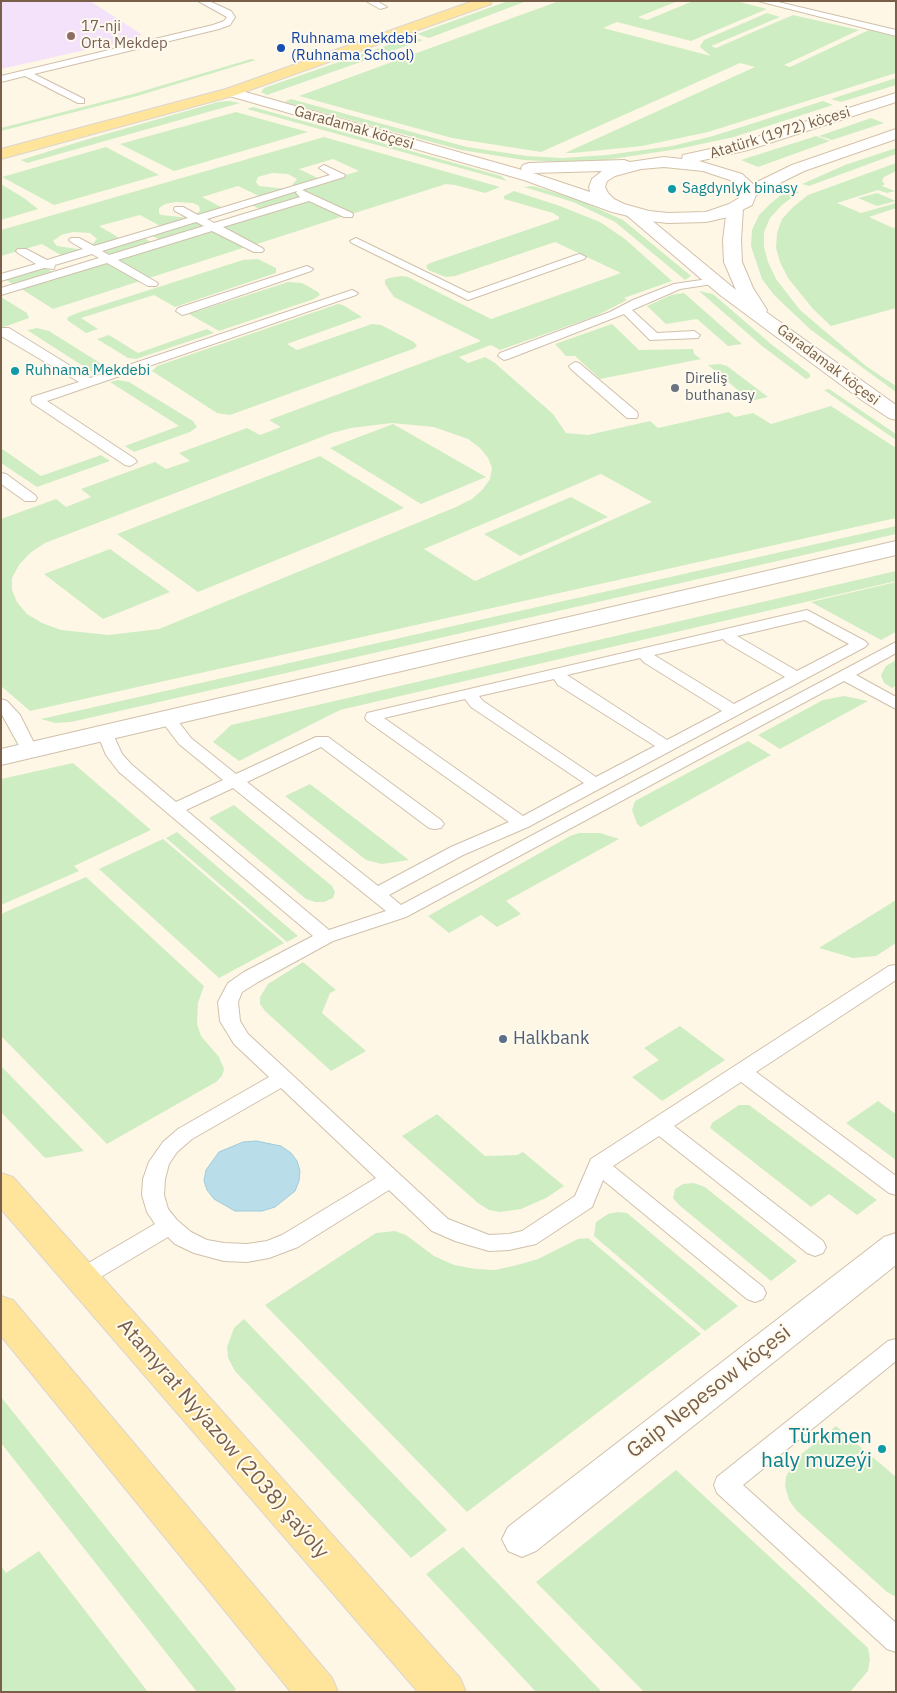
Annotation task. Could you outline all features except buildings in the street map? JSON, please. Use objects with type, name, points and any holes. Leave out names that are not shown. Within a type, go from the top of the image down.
[{"type":"main road","points":[[1,140],[214,84],[451,1]]},
{"type":"main road","points":[[1,154],[231,92],[486,1]]},
{"type":"main road","name":"Garadamak köçesi","points":[[231,92],[566,188],[632,213],[715,281],[841,376],[896,414]]},
{"type":"main road","name":"Atatürk (1972) köçesi","points":[[664,162],[714,154],[742,147],[896,97]]},
{"type":"main road","points":[[749,192],[798,168],[896,134]]},
{"type":"main road","points":[[608,203],[600,195],[597,187],[600,180],[616,170],[640,164],[664,162],[684,163],[722,170],[745,184],[749,192],[746,201],[722,213],[688,218],[659,217],[632,213]]},
{"type":"main road","name":"Garadamak köçesi","points":[[478,163],[529,168],[640,164]]},
{"type":"main road","name":"Garadamak köçesi","points":[[735,208],[732,240],[734,262],[744,288],[761,315]]},
{"type":"main road","points":[[1,757],[896,548]]},
{"type":"main road","name":"Atamyrat Nyýazow (2038) şaýoly","points":[[1,1186],[445,1692]]},
{"type":"main road","name":"Gaip Nepesow köçesi","points":[[522,1539],[896,1246]]},
{"type":"main road","points":[[1,1310],[318,1692]]},
{"type":"lane","points":[[1,79],[227,23],[231,17],[228,13],[202,1]]},
{"type":"lane","points":[[370,1],[383,7]]},
{"type":"lane","points":[[762,1],[781,3],[896,33]]},
{"type":"lane","points":[[26,73],[81,101]]},
{"type":"lane","points":[[1,278],[291,188],[340,175],[324,168]]},
{"type":"lane","points":[[291,188],[348,215]]},
{"type":"lane","points":[[1,292],[310,197]]},
{"type":"lane","points":[[231,198],[260,212]]},
{"type":"lane","points":[[179,209],[258,250]]},
{"type":"lane","points":[[132,228],[160,243]]},
{"type":"lane","points":[[75,240],[152,284]]},
{"type":"lane","points":[[356,241],[468,297],[580,258]]},
{"type":"lane","points":[[22,251],[61,274]]},
{"type":"lane","points":[[182,310],[308,269]]},
{"type":"lane","points":[[504,356],[614,315],[678,286],[715,281]]},
{"type":"lane","points":[[130,462],[36,400],[352,293]]},
{"type":"lane","points":[[625,309],[654,337],[694,335]]},
{"type":"lane","points":[[1,332],[5,330],[88,382]]},
{"type":"lane","points":[[575,366],[632,415]]},
{"type":"lane","points":[[1,477],[30,498]]},
{"type":"lane","points":[[378,894],[458,851],[522,823],[860,644],[807,615],[373,716],[373,718],[522,823]]},
{"type":"lane","points":[[725,634],[732,640],[796,677]]},
{"type":"lane","points":[[896,646],[400,913],[326,937],[250,977],[235,988],[228,1002],[230,1021],[241,1039],[440,1225],[463,1235],[489,1242],[509,1242],[528,1238],[584,1201],[598,1165],[896,971]]},
{"type":"lane","points":[[643,652],[650,660],[734,711]]},
{"type":"lane","points":[[557,672],[564,682],[666,746]]},
{"type":"lane","points":[[844,675],[896,704]]},
{"type":"lane","points":[[469,693],[477,704],[596,784]]},
{"type":"lane","points":[[1,704],[12,715],[30,751]]},
{"type":"lane","points":[[168,718],[185,741],[400,913]]},
{"type":"lane","points":[[105,733],[114,755],[125,768],[326,937]]},
{"type":"lane","points":[[175,809],[322,740],[435,824]]},
{"type":"lane","points":[[742,1072],[896,1187]]},
{"type":"lane","points":[[283,1078],[185,1134],[170,1147],[159,1162],[154,1179],[153,1195],[158,1212],[168,1226],[183,1238],[202,1247],[224,1252],[247,1253],[269,1249],[290,1242],[390,1179]]},
{"type":"lane","points":[[659,1125],[815,1247]]},
{"type":"lane","points":[[598,1165],[754,1293]]},
{"type":"lane","points":[[81,1278],[168,1226]]},
{"type":"lane","points":[[896,1348],[726,1484],[896,1640]]},
{"type":"shaded area","name":"17-nji Orta Mekdep","points":[[1,1],[90,1],[141,34],[139,38],[1,69]]},
{"type":"green space","points":[[508,1],[527,1],[429,38],[417,34]]},
{"type":"green space","points":[[559,1],[678,1],[638,17],[647,20],[693,1],[736,1],[767,9],[691,41],[617,22],[603,28],[711,56],[700,46],[704,40],[767,13],[780,17],[711,46],[716,48],[793,15],[859,30],[784,65],[790,67],[869,30],[896,37],[896,73],[708,132],[642,146],[573,153],[565,153],[755,67],[740,63],[541,152],[452,138],[299,96]]},
{"type":"green space","points":[[411,37],[423,40],[267,95],[261,92],[264,88]]},
{"type":"green space","points":[[251,59],[256,60],[137,96],[1,131],[1,128],[133,94]]},
{"type":"green space","points":[[896,78],[896,85],[841,102],[831,99]]},
{"type":"green space","points":[[291,99],[467,147],[527,156],[562,158],[607,155],[672,146],[713,136],[823,101],[833,105],[734,137],[678,149],[599,161],[562,162],[524,160],[461,150],[284,102]]},
{"type":"green space","points":[[218,102],[240,103],[27,163],[21,160]]},
{"type":"green space","points":[[253,107],[501,176],[507,181],[247,109]]},
{"type":"green space","points":[[236,112],[308,132],[174,171],[120,144]]},
{"type":"green space","points":[[871,118],[884,123],[832,140],[819,136]]},
{"type":"green space","points":[[816,136],[830,141],[758,167],[741,160]]},
{"type":"green space","points":[[324,137],[500,187],[485,193],[446,184],[352,214],[300,189],[359,171],[333,159],[299,169],[320,179],[295,187],[292,185],[297,179],[288,174],[272,173],[258,177],[256,182],[259,186],[287,189],[261,197],[238,186],[202,197],[223,208],[198,216],[195,214],[200,211],[199,206],[193,203],[176,202],[165,204],[159,208],[161,215],[190,218],[162,227],[140,215],[99,226],[121,239],[94,247],[91,246],[97,239],[90,233],[73,232],[61,235],[53,241],[57,246],[85,250],[64,257],[42,244],[1,256],[1,230]]},
{"type":"green space","points":[[106,147],[159,175],[54,205],[2,177]]},
{"type":"green space","points":[[896,148],[896,154],[809,186],[802,184],[845,165]]},
{"type":"green space","points":[[896,163],[896,171],[884,177],[882,181],[885,184],[882,186],[895,191],[887,193],[878,190],[837,203],[861,213],[896,203],[896,208],[869,217],[893,228],[896,227],[896,308],[831,326],[813,309],[788,278],[780,262],[776,248],[777,233],[782,219],[808,195]]},
{"type":"green space","points":[[1,184],[24,198],[38,209],[1,220]]},
{"type":"green space","points":[[533,186],[579,200],[623,220],[691,276],[685,280],[615,222],[573,202],[524,187]]},
{"type":"green space","points":[[789,189],[799,192],[782,205],[770,218],[764,232],[764,247],[768,262],[776,279],[800,310],[866,366],[896,386],[896,392],[811,330],[774,295],[762,279],[751,246],[752,230],[759,215]]},
{"type":"green space","points":[[514,191],[600,222],[625,239],[672,281],[624,298],[627,300],[596,316],[500,350],[491,345],[459,357],[468,363],[485,357],[495,363],[553,414],[566,433],[588,435],[650,421],[658,428],[729,412],[735,417],[753,413],[771,424],[831,406],[896,448],[896,518],[30,711],[1,686],[1,519],[56,499],[66,507],[91,497],[81,489],[155,462],[166,469],[190,461],[179,453],[247,428],[260,435],[281,427],[269,420],[481,341],[394,297],[385,284],[385,280],[389,278],[408,277],[491,319],[621,273],[555,242],[455,276],[446,277],[428,270],[426,266],[430,263],[559,219],[553,213],[504,199],[504,196]],"holes":[[[392,423],[434,427],[468,439],[480,448],[488,458],[492,468],[490,479],[472,499],[456,507],[159,629],[109,635],[61,630],[42,623],[27,614],[17,602],[12,590],[12,578],[19,565],[30,553],[45,543],[332,433],[351,428]],[[601,474],[652,502],[475,581],[424,549]]]},
{"type":"green space","points":[[292,192],[303,197],[261,210],[250,204]]},
{"type":"green space","points":[[877,193],[896,201],[877,206],[858,198]]},
{"type":"green space","points":[[309,200],[344,216],[254,245],[220,227]]},
{"type":"green space","points":[[195,221],[206,227],[160,240],[150,235]]},
{"type":"green space","points":[[211,230],[246,247],[149,278],[115,259]]},
{"type":"green space","points":[[142,237],[153,243],[109,256],[99,250]]},
{"type":"green space","points":[[258,259],[276,268],[276,273],[175,307],[154,295],[81,318],[98,329],[86,333],[67,320],[68,317],[77,313],[243,260]]},
{"type":"green space","points":[[106,262],[140,281],[53,309],[20,288]]},
{"type":"green space","points":[[44,267],[54,273],[14,285],[5,279]]},
{"type":"green space","points":[[288,282],[302,283],[320,295],[314,299],[219,331],[189,314]]},
{"type":"green space","points":[[699,291],[713,294],[771,344],[810,374],[810,377],[806,379],[762,346]]},
{"type":"green space","points":[[684,293],[742,344],[728,346],[697,319],[666,324],[647,306],[671,295]]},
{"type":"green space","points":[[1,297],[27,313],[29,318],[1,328]]},
{"type":"green space","points":[[338,304],[343,305],[362,317],[287,344],[297,350],[372,324],[381,325],[414,342],[417,346],[230,415],[217,413],[152,371],[157,366]]},
{"type":"green space","points":[[612,324],[639,350],[693,349],[694,354],[701,359],[600,379],[575,356],[566,356],[555,344]]},
{"type":"green space","points":[[37,328],[49,331],[100,363],[102,368],[94,373],[27,330]]},
{"type":"green space","points":[[207,329],[214,333],[136,359],[128,358],[97,339],[109,335],[138,353]]},
{"type":"green space","points":[[720,364],[727,366],[768,397],[751,401],[708,365]]},
{"type":"green space","points":[[118,380],[129,382],[193,421],[197,427],[190,432],[134,452],[125,446],[179,426],[110,382]]},
{"type":"green space","points":[[829,389],[896,434],[896,440],[824,390]]},
{"type":"green space","points":[[393,424],[486,477],[421,504],[330,448]]},
{"type":"green space","points":[[1,448],[41,476],[101,455],[110,461],[37,487],[1,463]]},
{"type":"green space","points":[[320,456],[404,508],[198,592],[117,534]]},
{"type":"green space","points":[[571,497],[608,517],[520,556],[484,534]]},
{"type":"green space","points":[[896,526],[896,534],[71,722],[55,723],[41,719]]},
{"type":"green space","points":[[110,549],[170,592],[103,619],[44,574]]},
{"type":"green space","points":[[896,571],[896,581],[340,710],[239,761],[213,742],[231,725]]},
{"type":"green space","points":[[896,582],[896,632],[881,640],[811,602]]},
{"type":"green space","points":[[896,660],[896,686],[892,688],[884,683],[881,675],[886,666]]},
{"type":"green space","points":[[844,696],[868,701],[780,749],[758,735],[823,700]]},
{"type":"green space","points":[[748,741],[771,755],[641,827],[637,824],[632,810],[635,801]]},
{"type":"green space","points":[[73,763],[151,830],[74,866],[79,871],[1,905],[1,779]]},
{"type":"green space","points":[[310,784],[409,860],[382,864],[366,860],[285,796]]},
{"type":"green space","points":[[234,805],[332,886],[335,892],[333,898],[324,902],[306,899],[209,818]]},
{"type":"green space","points":[[177,832],[298,936],[287,942],[166,838]]},
{"type":"green space","points":[[579,833],[600,833],[619,839],[506,901],[521,914],[497,927],[481,915],[449,933],[428,916],[570,836]]},
{"type":"green space","points":[[163,839],[284,943],[219,978],[99,869]]},
{"type":"green space","points":[[86,877],[204,986],[198,1003],[197,1024],[201,1036],[219,1057],[224,1069],[222,1076],[216,1082],[107,1144],[1,1036],[1,914]]},
{"type":"green space","points":[[896,900],[896,943],[876,956],[853,958],[819,948]]},
{"type":"green space","points":[[303,962],[336,990],[330,993],[322,1013],[366,1051],[331,1071],[265,1011],[260,1004],[260,997],[268,984]]},
{"type":"green space","points":[[680,1026],[725,1060],[662,1101],[632,1077],[659,1060],[644,1048]]},
{"type":"green space","points":[[1,1066],[84,1151],[46,1158],[43,1156],[1,1112]]},
{"type":"green space","points":[[878,1101],[896,1114],[896,1160],[846,1123]]},
{"type":"green space","points":[[739,1105],[749,1105],[877,1200],[857,1215],[829,1194],[811,1207],[710,1128],[712,1123]]},
{"type":"green space","points":[[437,1114],[485,1156],[517,1155],[523,1152],[564,1186],[546,1198],[521,1209],[500,1212],[489,1210],[478,1203],[402,1136]]},
{"type":"green space","points":[[694,1183],[705,1187],[797,1261],[771,1281],[673,1198],[675,1189],[683,1184]]},
{"type":"green space","points":[[627,1213],[738,1306],[705,1331],[594,1236],[596,1222],[608,1214]]},
{"type":"green space","points":[[395,1231],[406,1235],[434,1256],[454,1265],[495,1270],[538,1259],[578,1239],[588,1238],[701,1334],[467,1512],[265,1305],[376,1233]]},
{"type":"green space","points":[[244,1319],[447,1530],[411,1558],[235,1371],[228,1358],[227,1347],[234,1328]]},
{"type":"green space","points":[[1,1397],[236,1689],[233,1692],[197,1692],[1,1443]]},
{"type":"green space","points":[[836,1426],[896,1477],[896,1597],[887,1592],[796,1510],[789,1500],[785,1486],[786,1477],[791,1466],[799,1456]]},
{"type":"green space","points":[[676,1470],[868,1648],[870,1659],[868,1671],[850,1692],[644,1692],[536,1582]]},
{"type":"green space","points":[[463,1547],[602,1692],[536,1692],[426,1574]]},
{"type":"green space","points":[[39,1551],[148,1692],[1,1692],[1,1566],[6,1573]]},
{"type":"water","points":[[256,1141],[281,1146],[291,1153],[297,1161],[300,1171],[299,1181],[295,1191],[275,1207],[262,1211],[235,1211],[214,1199],[207,1190],[204,1181],[206,1170],[219,1152],[243,1142]]},
{"type":"place","name":"17-nji Orta Mekdep","points":[[71,36]]},
{"type":"place","name":"Ruhnama mekdebi (Ruhnama School)","points":[[281,48]]},
{"type":"place","name":"Sagdynlyk binasy","points":[[672,189]]},
{"type":"place","name":"Ruhnama Mekdebi","points":[[15,371]]},
{"type":"place","name":"Direliş buthanasy","points":[[675,388]]},
{"type":"place","name":"Halkbank","points":[[503,1039]]},
{"type":"place","name":"Türkmen haly muzeýi","points":[[882,1449]]}]
